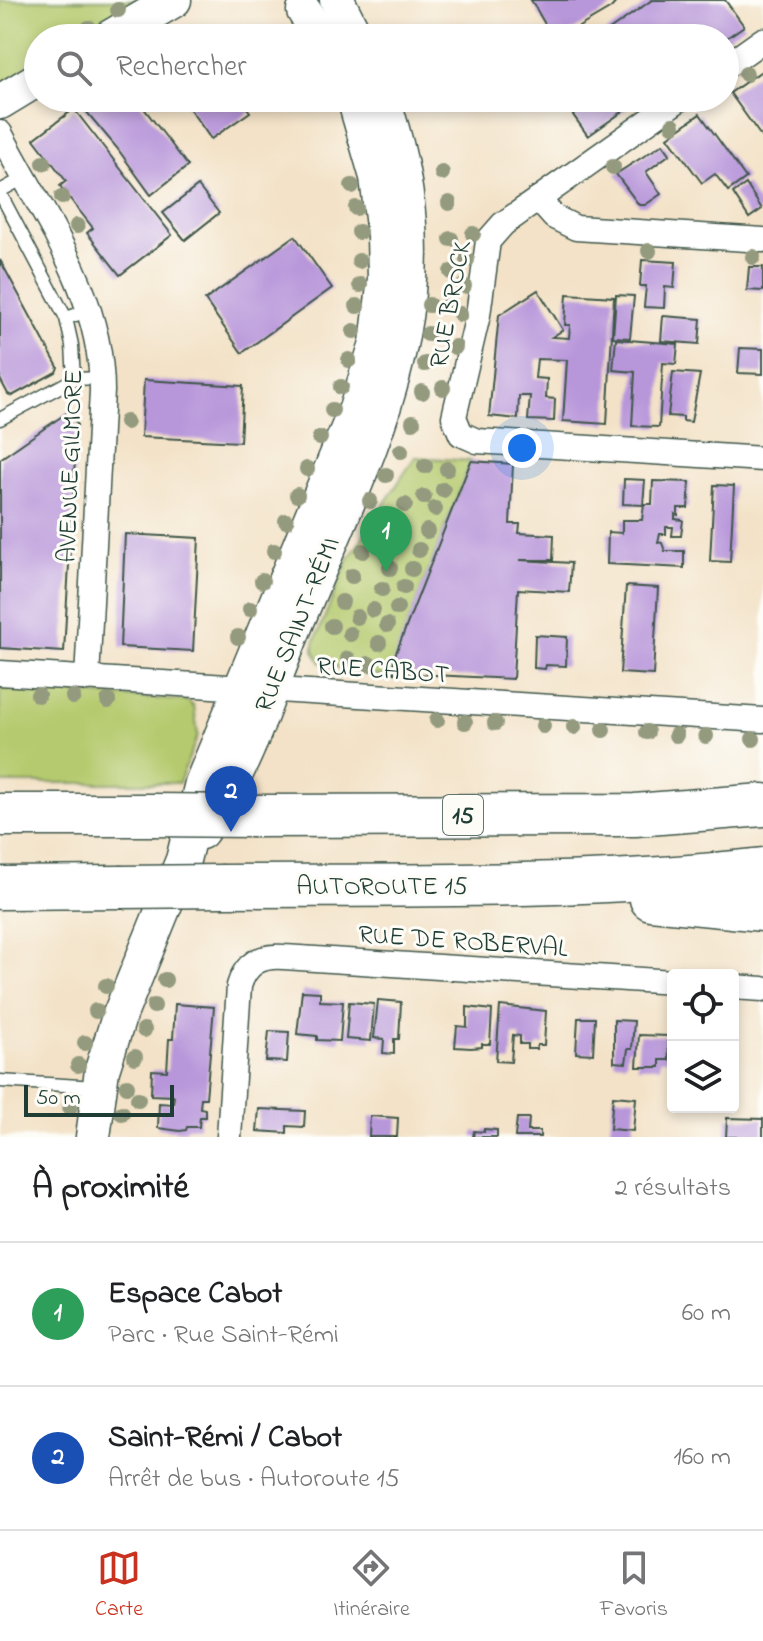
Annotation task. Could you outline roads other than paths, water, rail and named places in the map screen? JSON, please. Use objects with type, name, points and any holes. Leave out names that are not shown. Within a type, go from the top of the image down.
[{"type":"highway","points":[[672,813],[763,792]]},
{"type":"highway","name":"15","points":[[0,815],[672,813],[763,805]]},
{"type":"highway","name":"AUTOROUTE 15","points":[[0,888],[510,885],[678,878],[763,869]]},
{"type":"highway","points":[[510,885],[763,910]]},
{"type":"main road","points":[[133,24],[174,0]]},
{"type":"main road","points":[[337,0],[349,24]]},
{"type":"main road","points":[[0,102],[24,87]]},
{"type":"main road","name":"RUE SAINT-RÉMI","points":[[256,689],[356,409],[381,322],[385,258],[381,206],[372,157],[358,112]]},
{"type":"main road","name":"RUE SAINT-RÉMI","points":[[93,1137],[99,1087],[119,1017],[183,860],[202,783],[256,689],[378,426],[401,349],[410,283],[409,217],[400,157],[386,112]]},
{"type":"street","points":[[739,57],[763,40]]},
{"type":"street","name":"RUE BROCK","points":[[661,112],[496,229],[488,241],[478,315],[456,406],[456,426],[465,437],[477,441],[763,459]]},
{"type":"street","name":"AVENUE GILMORE","points":[[0,133],[72,267],[91,310],[100,349],[102,378],[87,679]]},
{"type":"street","points":[[538,199],[554,217],[576,228],[763,240]]},
{"type":"street","name":"RUE CABOT","points":[[0,673],[763,720]]},
{"type":"street","name":"RUE DE ROBERVAL","points":[[229,1137],[238,993],[242,975],[251,964],[272,956],[667,982]]},
{"type":"street","points":[[739,987],[763,989]]},
{"type":"lane","points":[[24,178],[0,192],[66,318],[72,345],[74,379]]},
{"type":"lane","points":[[66,318],[91,310]]},
{"type":"lane","points":[[0,419],[74,379],[102,378]]},
{"type":"lane","points":[[0,1081],[99,1087]]},
{"type":"place","name":"Espace Cabot","points":[[386,572]]},
{"type":"place","name":"Saint-Rémi / Cabot","points":[[231,832]]}]
